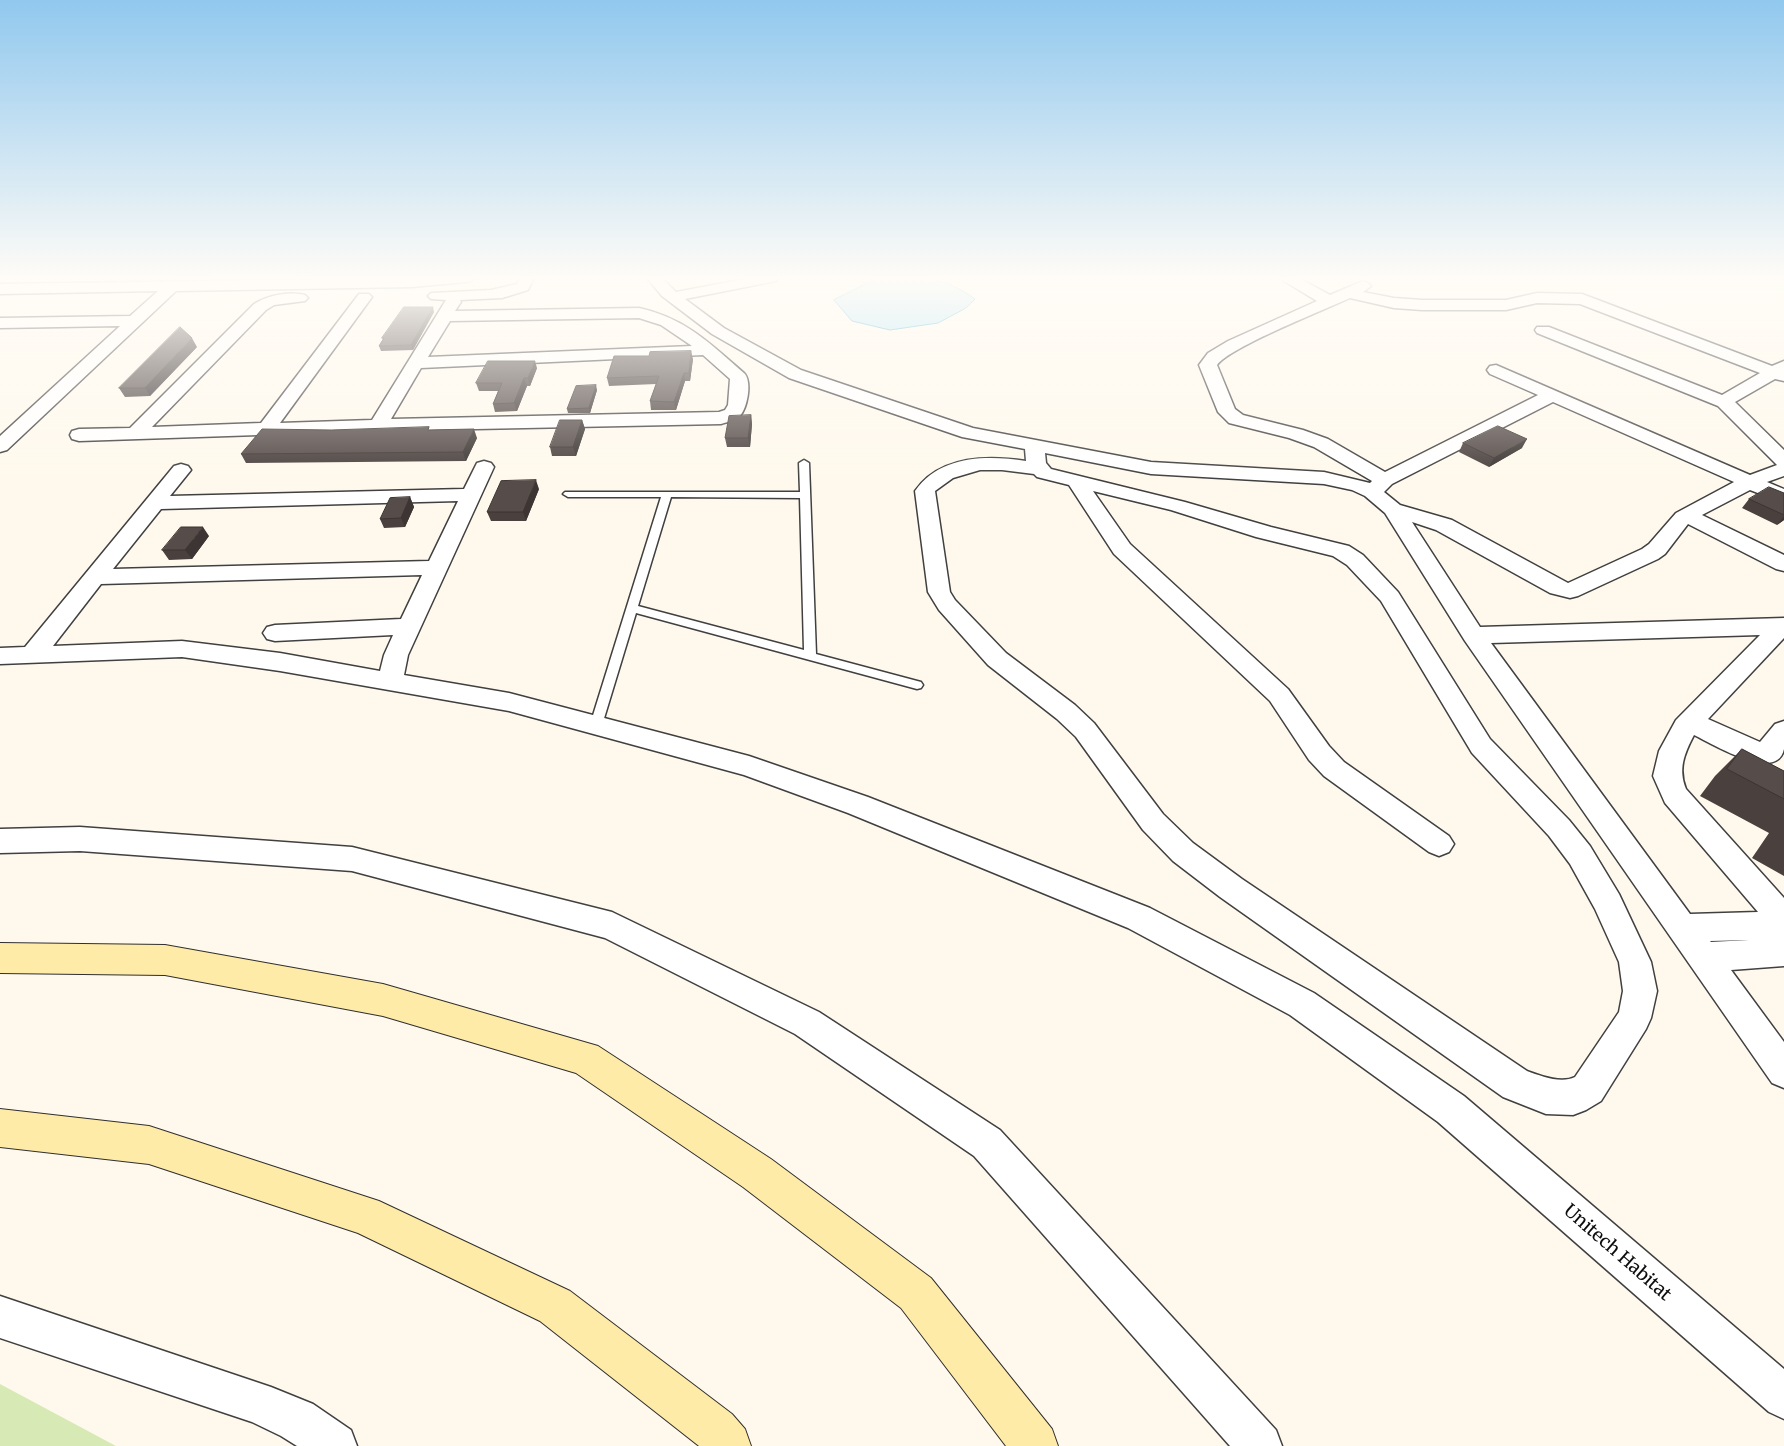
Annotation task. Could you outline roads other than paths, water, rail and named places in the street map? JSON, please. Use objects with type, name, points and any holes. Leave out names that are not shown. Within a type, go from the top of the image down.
[{"type":"main road","points":[[0,958],[165,960],[383,1000],[586,1058],[757,1174],[916,1293],[1035,1446]]},
{"type":"main road","points":[[0,1128],[149,1145],[365,1215],[555,1306],[716,1430],[728,1446]]},
{"type":"street","points":[[1,444],[108,345]]},
{"type":"street","points":[[135,433],[222,345]]},
{"type":"street","points":[[266,429],[328,345]]},
{"type":"street","points":[[378,425],[426,345]]},
{"type":"street","points":[[79,435],[378,425],[721,418],[732,414],[738,404],[739,378],[701,345]]},
{"type":"street","points":[[744,345],[795,374],[1036,457],[1044,473],[1178,506],[1264,532],[1341,551],[1355,560],[1390,596],[1481,746],[1559,828],[1580,855],[1608,903],[1635,962],[1640,991],[1634,1018],[1588,1088],[1573,1097],[1546,1096],[1516,1085],[1231,888],[1183,852],[1153,822],[1085,730],[1066,712],[997,659],[947,605],[939,592],[936,579],[925,491],[931,482],[966,465],[979,462],[1036,457],[1151,468],[1324,478],[1358,485],[1383,493],[1565,591],[1570,591],[1650,554],[1686,515],[1751,482],[1784,469]]},
{"type":"street","points":[[1233,345],[1214,357],[1208,365],[1227,412],[1236,419],[1296,434],[1321,443],[1383,493],[1473,635],[1784,1071]]},
{"type":"street","points":[[1582,345],[1724,402],[1784,461]]},
{"type":"street","points":[[1709,345],[1781,372]]},
{"type":"street","points":[[416,363],[707,350]]},
{"type":"street","points":[[1496,370],[1784,497]]},
{"type":"street","points":[[1724,402],[1781,372]]},
{"type":"street","points":[[1383,493],[1553,395]]},
{"type":"street","points":[[390,680],[396,655],[484,467]]},
{"type":"street","points":[[32,655],[181,470]]},
{"type":"street","points":[[1076,481],[1122,549],[1279,695],[1319,753],[1334,769],[1439,844]]},
{"type":"street","points":[[155,503],[471,495]]},
{"type":"street","points":[[1686,515],[1784,564]]},
{"type":"street","points":[[95,578],[437,568]]},
{"type":"street","points":[[275,633],[410,626]]},
{"type":"street","points":[[1473,635],[1783,626],[1773,651],[1690,722],[1672,751],[1667,776],[1674,795],[1784,920]]},
{"type":"street","name":"Unitech Habitat","points":[[0,656],[182,649],[280,662],[509,702],[749,766],[858,805],[1139,918],[1302,1004],[1451,1109],[1784,1397]]},
{"type":"street","points":[[1690,722],[1762,754],[1766,753],[1784,731]]},
{"type":"street","points":[[0,841],[80,839],[352,859],[612,926],[807,1023],[987,1143],[1260,1446]]},
{"type":"street","points":[[1682,928],[1784,925]]},
{"type":"street","points":[[1702,957],[1784,952]]},
{"type":"street","points":[[0,1317],[256,1402],[297,1420],[335,1446]]},
{"type":"lane","points":[[804,463],[810,656]]},
{"type":"lane","points":[[568,494],[805,495]]},
{"type":"lane","points":[[596,725],[667,494]]},
{"type":"lane","points":[[632,608],[917,685]]}]
